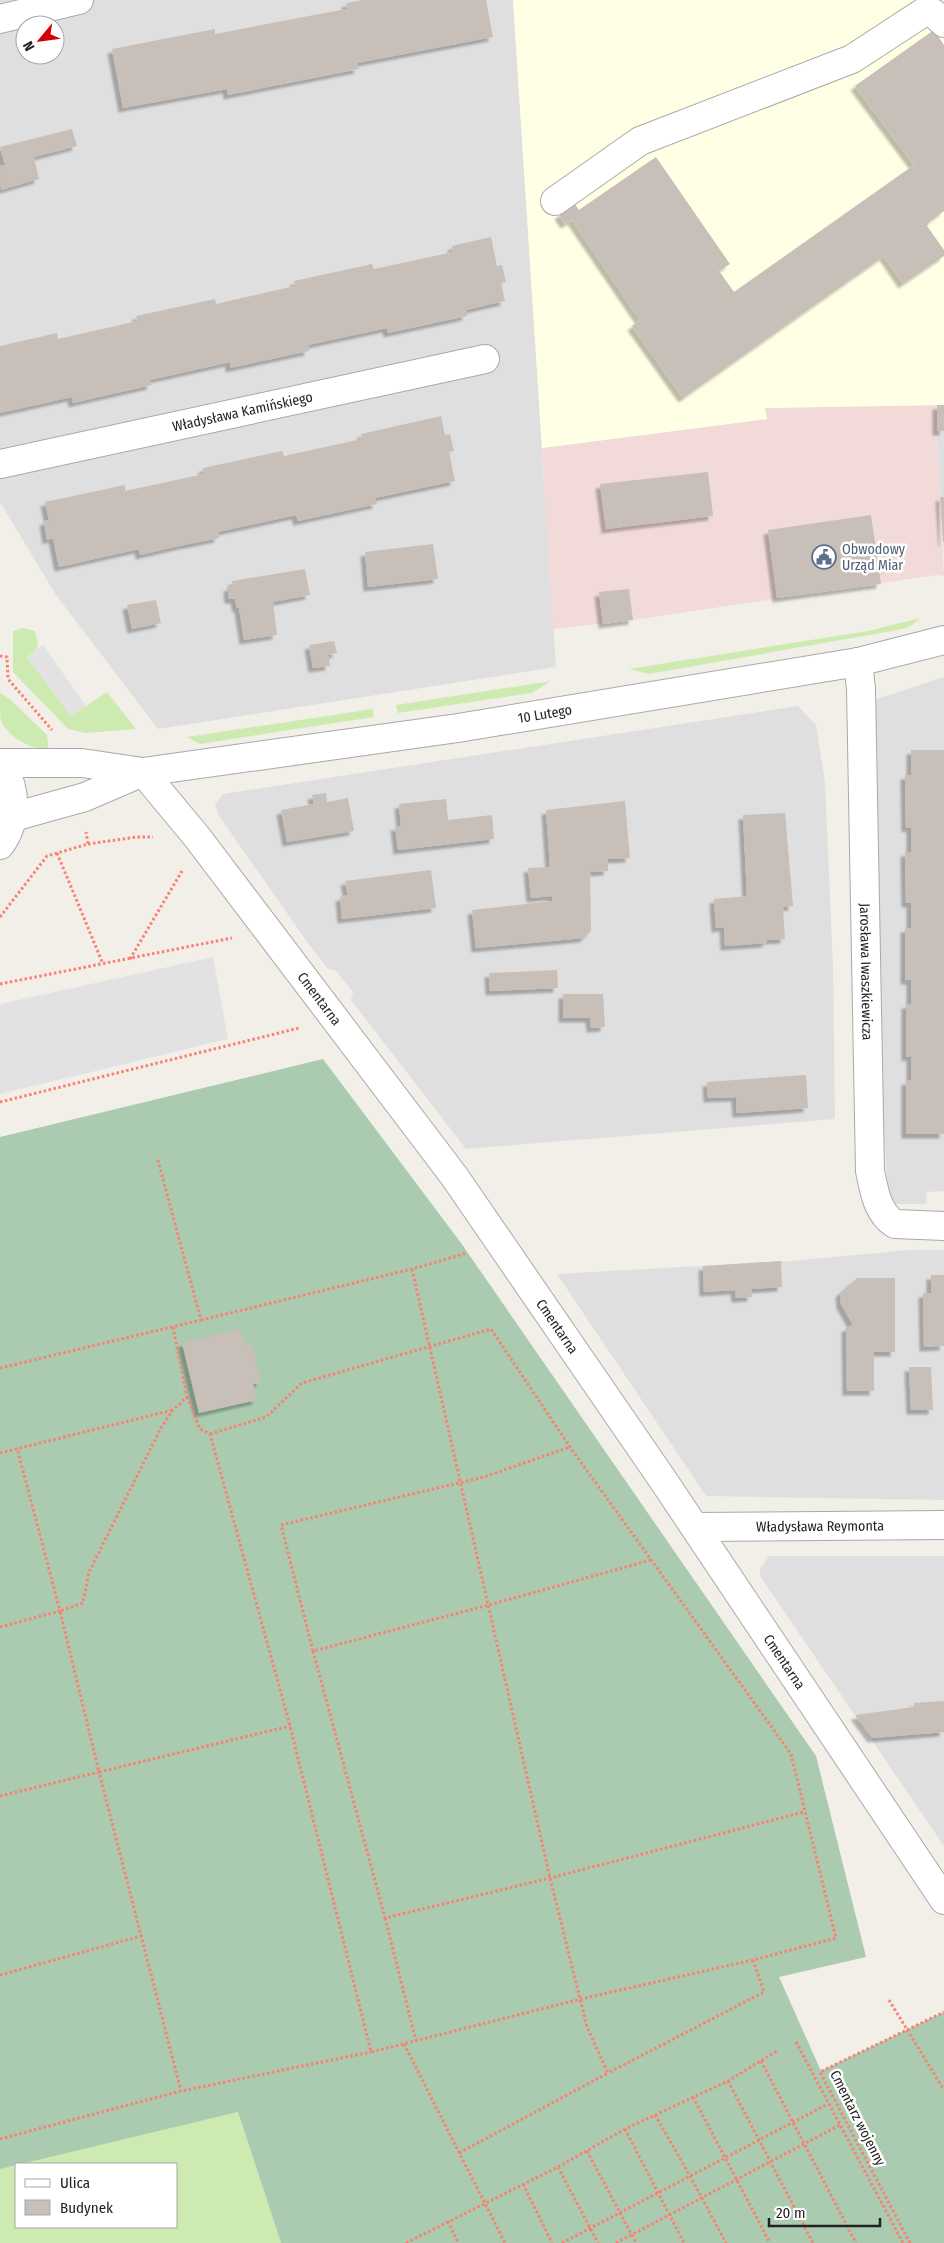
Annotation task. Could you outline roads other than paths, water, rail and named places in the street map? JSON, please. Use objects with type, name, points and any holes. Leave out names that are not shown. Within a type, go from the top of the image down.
[{"type":"street","points":[[0,19],[79,0]]},
{"type":"street","points":[[556,201],[640,141],[852,60],[924,12],[933,13],[944,23]]},
{"type":"street","name":"Władysława Kamińskiego","points":[[0,464],[485,359]]},
{"type":"street","name":"10 Lutego","points":[[143,772],[458,728],[858,662],[944,640]]},
{"type":"street","name":"Jarosława Iwaszkiewicza","points":[[858,662],[861,689],[870,1171],[879,1204],[888,1220],[895,1224],[944,1226]]},
{"type":"street","points":[[0,763],[82,763],[143,772]]},
{"type":"street","points":[[0,763],[7,774],[13,795],[13,817],[6,837],[0,845]]},
{"type":"street","points":[[13,817],[85,797],[143,772]]},
{"type":"street","name":"Cmentarna","points":[[143,772],[197,837],[454,1176],[695,1527],[944,1900]]},
{"type":"street","name":"Władysława Reymonta","points":[[695,1527],[944,1525]]},
{"type":"place","name":"Obwodowy Urząd Miar","points":[[824,557]]}]
